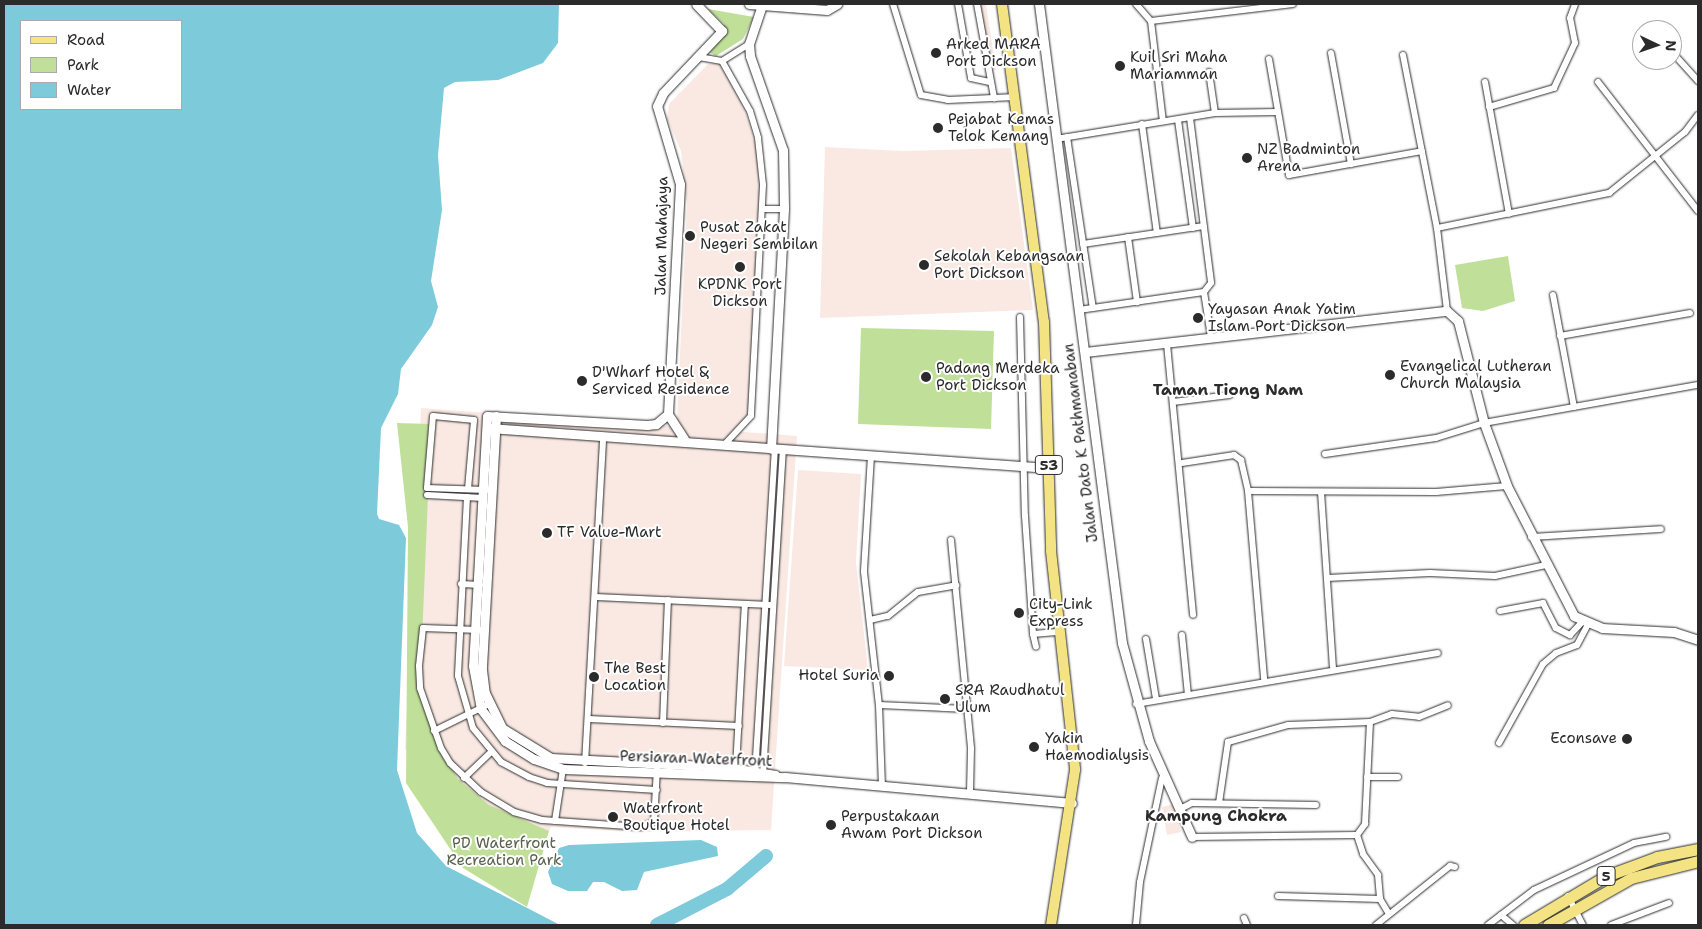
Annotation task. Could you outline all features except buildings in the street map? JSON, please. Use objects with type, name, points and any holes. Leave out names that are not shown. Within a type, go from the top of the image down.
[{"type":"highway","name":"5","points":[[1524,925],[1568,896],[1625,868],[1698,849]]},
{"type":"highway","name":"5","points":[[1548,925],[1576,907],[1631,878],[1698,861]]},
{"type":"main road","name":"53","points":[[1002,4],[1016,97],[1044,322],[1049,468],[1058,632],[1072,737],[1072,803],[1050,925]]},
{"type":"street","points":[[696,4],[722,29],[698,57]]},
{"type":"street","points":[[749,4],[827,10],[837,4]]},
{"type":"street","points":[[759,774],[773,606],[784,209],[783,150],[754,70],[749,44],[762,4]]},
{"type":"street","points":[[893,4],[920,95],[971,99],[1016,97]]},
{"type":"street","points":[[958,4],[971,78],[990,82]]},
{"type":"street","points":[[977,4],[994,98]]},
{"type":"street","name":"Jalan Dato K Pathmanaban","points":[[1039,4],[1080,310],[1111,576],[1136,704],[1162,778],[1182,808],[1192,837]]},
{"type":"street","points":[[1136,4],[1151,21],[1163,121]]},
{"type":"street","points":[[1151,21],[1293,4]]},
{"type":"street","points":[[1489,107],[1554,88],[1574,43],[1570,18],[1575,4]]},
{"type":"street","points":[[698,57],[722,61],[749,44]]},
{"type":"street","points":[[1331,53],[1351,164]]},
{"type":"street","points":[[1403,55],[1437,228],[1446,311],[1458,321],[1484,423],[1507,486],[1531,537],[1567,606],[1585,623],[1674,632],[1698,640]]},
{"type":"street","name":"Jalan Mahajaya","points":[[668,414],[680,184],[657,106],[663,93],[698,57]]},
{"type":"street","points":[[1269,59],[1289,175],[1422,151]]},
{"type":"street","points":[[722,61],[750,111],[758,138],[763,209],[751,416],[724,445]]},
{"type":"street","points":[[1682,63],[1698,81]]},
{"type":"street","points":[[1209,72],[1214,113]]},
{"type":"street","points":[[1485,82],[1509,214]]},
{"type":"street","points":[[1598,82],[1698,211]]},
{"type":"street","points":[[1056,139],[1214,113],[1278,112]]},
{"type":"street","points":[[1437,228],[1608,193],[1656,158],[1698,115]]},
{"type":"street","points":[[1080,310],[1204,292],[1211,283],[1190,118]]},
{"type":"street","points":[[1178,120],[1193,228]]},
{"type":"street","points":[[1142,124],[1157,233]]},
{"type":"street","points":[[1067,137],[1093,308]]},
{"type":"street","points":[[763,209],[784,209]]},
{"type":"street","points":[[1084,244],[1204,226]]},
{"type":"street","points":[[1128,237],[1137,302]]},
{"type":"street","points":[[1204,292],[1211,337]]},
{"type":"street","points":[[1553,295],[1574,407]]},
{"type":"street","points":[[1085,352],[1446,311]]},
{"type":"street","points":[[1560,336],[1690,313]]},
{"type":"street","points":[[1020,317],[1024,468],[1036,647]]},
{"type":"street","points":[[1167,344],[1182,463],[1193,615]]},
{"type":"street","points":[[1324,454],[1436,438],[1484,423],[1698,385]]},
{"type":"street","points":[[1173,402],[1230,396]]},
{"type":"street","points":[[686,442],[668,414],[656,424],[487,416],[491,428],[1024,468],[1049,468]]},
{"type":"street","points":[[468,490],[474,420],[433,416],[427,488],[486,493]]},
{"type":"street","name":"Persiaran Waterfront","points":[[491,428],[481,586],[474,630],[475,684],[505,741],[534,759],[563,768],[584,765]]},
{"type":"street","points":[[584,765],[596,597],[603,436]]},
{"type":"street","points":[[759,774],[766,605],[776,449]]},
{"type":"street","points":[[1182,463],[1234,455],[1241,460],[1248,491],[1264,679]]},
{"type":"street","points":[[870,456],[864,567],[879,706],[882,787]]},
{"type":"street","points":[[1248,491],[1436,492],[1507,486]]},
{"type":"street","points":[[1320,492],[1333,667]]},
{"type":"street","points":[[427,495],[467,497],[486,493]]},
{"type":"street","points":[[467,497],[461,584],[458,676],[467,714],[491,752],[514,771],[562,784],[657,790]]},
{"type":"street","points":[[1531,537],[1661,529]]},
{"type":"street","points":[[951,540],[967,709],[970,794]]},
{"type":"street","points":[[1326,578],[1495,576],[1546,566]]},
{"type":"street","points":[[461,584],[481,586]]},
{"type":"street","points":[[870,620],[888,616],[918,592],[956,585]]},
{"type":"street","name":"Persiaran Waterfront","points":[[481,586],[484,630],[483,684],[485,706],[502,728],[521,743],[551,758],[584,765],[759,774],[882,787],[1072,803]]},
{"type":"street","points":[[596,597],[773,606]]},
{"type":"street","points":[[663,723],[668,600]]},
{"type":"street","points":[[1500,611],[1543,603],[1556,628],[1570,635],[1585,623]]},
{"type":"street","points":[[736,768],[745,604]]},
{"type":"street","points":[[1499,743],[1543,664],[1556,653],[1577,645],[1585,623]]},
{"type":"street","points":[[484,630],[422,630],[420,688],[434,731],[450,763],[464,778],[514,812],[555,821],[647,826],[654,822],[657,769]]},
{"type":"street","points":[[1034,634],[1058,632]]},
{"type":"street","points":[[1182,635],[1188,695]]},
{"type":"street","points":[[1146,639],[1156,699]]},
{"type":"street","points":[[1136,704],[1333,667],[1438,653]]},
{"type":"street","points":[[1219,803],[1228,742],[1288,725],[1370,722],[1392,714],[1419,717],[1448,705]]},
{"type":"street","points":[[434,731],[485,706]]},
{"type":"street","points":[[879,706],[967,709]]},
{"type":"street","points":[[588,718],[739,726]]},
{"type":"street","points":[[1357,835],[1365,824],[1370,722]]},
{"type":"street","points":[[464,778],[491,752]]},
{"type":"street","points":[[555,821],[563,768]]},
{"type":"street","name":"Persiaran Waterfront","points":[[657,769],[736,768],[759,774]]},
{"type":"street","points":[[1367,777],[1398,777]]},
{"type":"street","points":[[1136,925],[1140,882],[1162,778]]},
{"type":"street","points":[[1182,808],[1192,802],[1316,805]]},
{"type":"street","points":[[1192,837],[1357,835]]},
{"type":"street","points":[[1357,835],[1363,854],[1378,875],[1380,899],[1389,914]]},
{"type":"street","points":[[1488,925],[1534,890],[1634,843],[1666,837]]},
{"type":"street","points":[[1376,925],[1450,866],[1455,866]]},
{"type":"street","points":[[1278,896],[1380,899]]},
{"type":"street","points":[[1568,896],[1576,907],[1583,925]]},
{"type":"street","points":[[1611,925],[1631,914],[1669,903]]},
{"type":"street","points":[[1501,914],[1513,925]]},
{"type":"street","points":[[1244,918],[1247,925]]},
{"type":"shaded area","points":[[980,4],[986,4],[996,70],[991,71]]},
{"type":"shaded area","points":[[719,63],[744,108],[755,141],[761,182],[749,420],[732,431],[797,436],[771,830],[645,832],[551,827],[522,893],[430,817],[405,748],[421,408],[683,427],[677,420],[687,204],[681,151],[667,119],[669,104],[708,64]]},
{"type":"shaded area","name":"Sekolah Kebangsaan Port Dickson","points":[[825,147],[903,151],[1011,148],[1033,310],[820,318]]},
{"type":"shaded area","points":[[798,470],[861,474],[856,562],[868,670],[784,666]]},
{"type":"shaded area","points":[[1174,804],[1181,832],[1167,835],[1162,807]]},
{"type":"green space","points":[[708,9],[754,17],[743,39],[716,56],[709,52],[723,36],[724,24]]},
{"type":"green space","points":[[1508,256],[1515,301],[1483,311],[1462,308],[1455,265]]},
{"type":"green space","name":"Padang Merdeka Port Dickson","points":[[861,328],[994,331],[991,429],[858,424]]},
{"type":"green space","name":"PD Waterfront Recreation Park","points":[[397,423],[431,424],[420,688],[446,760],[458,779],[489,805],[549,831],[527,907],[463,868],[406,783],[408,527]]},
{"type":"water","points":[[4,4],[559,4],[558,43],[543,63],[498,80],[455,82],[444,88],[438,155],[442,210],[431,281],[438,307],[432,325],[401,369],[398,394],[381,428],[377,514],[379,519],[399,525],[406,538],[397,770],[417,833],[446,866],[560,925],[4,925]]},
{"type":"water","points":[[701,840],[717,847],[718,856],[644,872],[637,890],[622,891],[604,882],[593,882],[587,891],[568,891],[552,884],[548,872],[559,848],[569,845]]},
{"type":"waterway","points":[[657,925],[727,889],[766,856]]},
{"type":"place","name":"Arked MARA Port Dickson","points":[[936,53]]},
{"type":"place","name":"Kuil Sri Maha Mariamman","points":[[1120,66]]},
{"type":"place","name":"Pejabat Kemas Telok Kemang","points":[[938,128]]},
{"type":"place","name":"NZ Badminton Arena","points":[[1247,158]]},
{"type":"place","name":"Pusat Zakat Negeri Sembilan","points":[[690,236]]},
{"type":"place","name":"Sekolah Kebangsaan Port Dickson","points":[[924,265]]},
{"type":"place","name":"KPDNK Port Dickson","points":[[740,267]]},
{"type":"place","name":"Yayasan Anak Yatim Islam Port Dickson","points":[[1198,318]]},
{"type":"place","name":"Evangelical Lutheran Church Malaysia","points":[[1390,375]]},
{"type":"place","name":"Padang Merdeka Port Dickson","points":[[926,377]]},
{"type":"place","name":"D'Wharf Hotel & Serviced Residence","points":[[582,381]]},
{"type":"place","name":"TF Value-Mart","points":[[547,533]]},
{"type":"place","name":"City-Link Express","points":[[1019,613]]},
{"type":"place","name":"Hotel Suria","points":[[889,676]]},
{"type":"place","name":"The Best Location","points":[[594,677]]},
{"type":"place","name":"SRA Raudhatul Ulum","points":[[945,699]]},
{"type":"place","name":"Econsave","points":[[1627,739]]},
{"type":"place","name":"Yakin Haemodialysis","points":[[1034,747]]},
{"type":"place","name":"Waterfront Boutique Hotel","points":[[613,817]]},
{"type":"place","name":"Perpustakaan Awam Port Dickson","points":[[831,825]]},
{"type":"district","name":"Taman Tiong Nam","points":[[1228,390]]},
{"type":"district","name":"Kampung Chokra","points":[[1216,816]]}]
